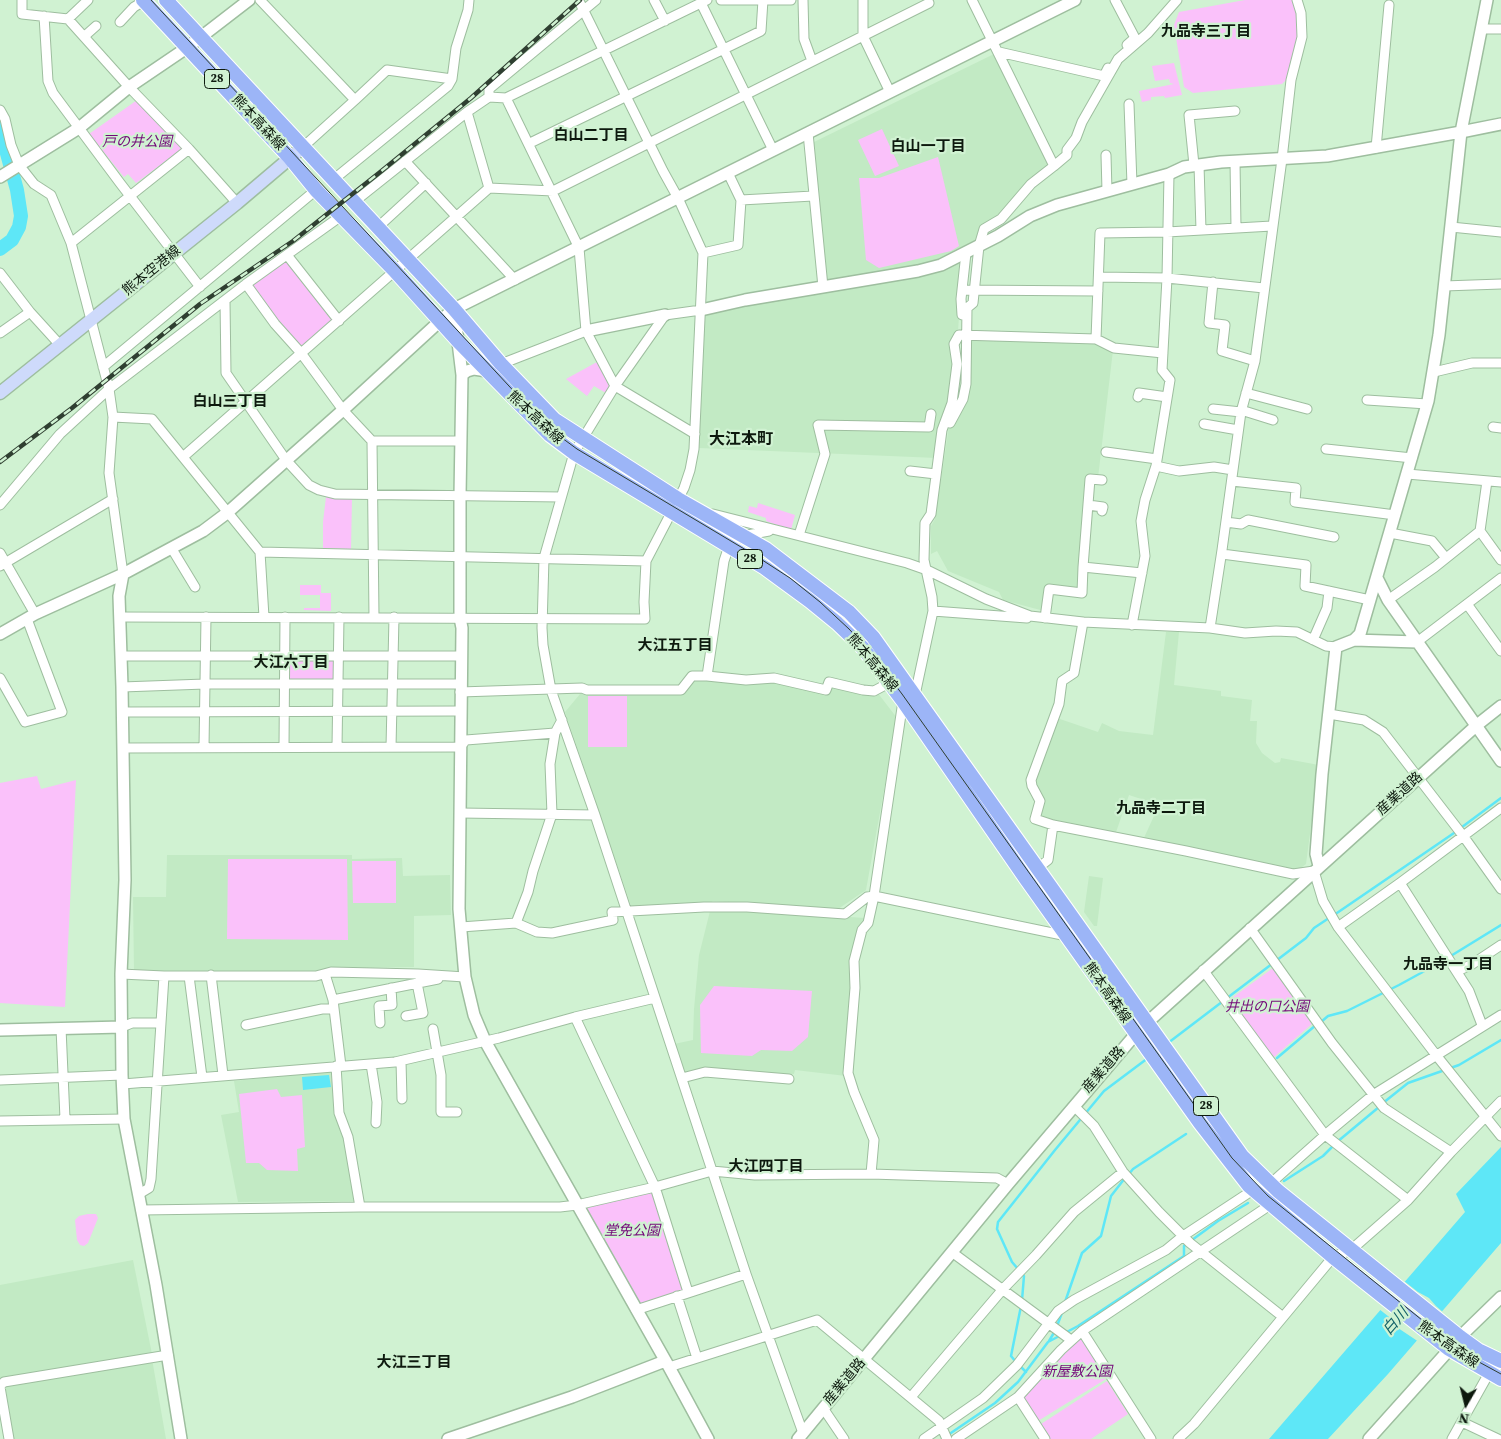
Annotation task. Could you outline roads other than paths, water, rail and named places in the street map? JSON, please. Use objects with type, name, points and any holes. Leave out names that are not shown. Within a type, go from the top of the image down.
[{"type":"main road","name":"熊本高森線","points":[[144,0],[290,158],[316,190],[394,270],[458,341],[550,435],[574,453],[771,572],[810,600],[863,648],[890,683],[909,698],[1038,867],[1242,1156],[1273,1187],[1460,1337],[1478,1350],[1501,1361]]},
{"type":"main road","name":"熊本高森線","points":[[166,0],[408,259],[501,364],[555,420],[678,498],[766,549],[849,612],[873,637],[909,698],[1026,879],[1209,1135],[1261,1197],[1333,1258],[1449,1349],[1495,1376]]},
{"type":"main road","name":"熊本空港線","points":[[0,393],[237,203],[303,147]]},
{"type":"street","points":[[22,0],[22,14],[68,19],[129,87],[190,149],[237,203]]},
{"type":"street","points":[[68,19],[88,0]]},
{"type":"street","points":[[120,22],[134,7],[144,0]]},
{"type":"street","points":[[0,177],[79,128],[129,87],[188,47],[249,0]]},
{"type":"street","points":[[260,0],[355,100]]},
{"type":"street","points":[[333,180],[448,86],[452,79],[456,48],[468,10],[468,0]]},
{"type":"street","points":[[489,97],[489,88],[582,7],[596,0]]},
{"type":"street","points":[[654,0],[665,21]]},
{"type":"street","points":[[721,0],[791,0]]},
{"type":"street","points":[[530,144],[761,31],[763,0]]},
{"type":"street","points":[[803,0],[804,39],[812,61]]},
{"type":"street","points":[[863,0],[863,36],[890,92]]},
{"type":"street","points":[[972,0],[1054,166]]},
{"type":"street","points":[[0,634],[31,617],[123,574],[203,531],[227,513],[454,309],[1075,0]]},
{"type":"street","points":[[999,52],[1104,76],[1116,55],[1135,38],[1115,0]]},
{"type":"street","points":[[870,1174],[874,1140],[848,1073],[855,988],[854,961],[862,930],[868,923],[909,698],[933,611],[928,570],[924,560],[925,523],[931,514],[942,430],[952,403],[957,364],[954,344],[963,335],[967,308],[973,303],[979,246],[984,229],[1001,219],[1031,184],[1067,156],[1067,150],[1076,138],[1082,122],[1118,59],[1148,33],[1176,0]]},
{"type":"street","points":[[1210,628],[1241,411],[1255,361],[1291,80],[1302,37],[1301,13],[1297,0]]},
{"type":"street","points":[[1354,640],[1360,634],[1377,578],[1427,404],[1434,372],[1461,132],[1487,0]]},
{"type":"street","points":[[183,457],[489,188],[553,191],[931,1]]},
{"type":"street","points":[[354,202],[467,112],[489,97],[506,98],[704,2],[773,150]]},
{"type":"street","points":[[1376,148],[1389,5]]},
{"type":"street","points":[[120,618],[394,617],[645,619],[646,561],[672,511],[690,470],[695,434],[703,253],[678,198],[648,142],[582,7]]},
{"type":"street","points":[[44,16],[48,81],[53,93],[200,286]]},
{"type":"street","points":[[85,38],[96,26]]},
{"type":"street","points":[[1481,29],[1501,28]]},
{"type":"street","points":[[303,147],[387,70],[452,79]]},
{"type":"street","points":[[506,98],[553,191],[579,248],[586,331],[615,386],[695,434]]},
{"type":"street","points":[[1130,104],[1132,184]]},
{"type":"street","points":[[0,110],[3,128],[19,165],[34,184],[52,194],[71,243],[109,389],[113,417],[109,473],[123,574],[119,596],[123,712],[124,880],[121,974],[124,1119],[156,1285],[181,1439]]},
{"type":"street","points":[[1201,230],[1197,165],[1189,115],[1236,111]]},
{"type":"street","points":[[467,112],[489,188]]},
{"type":"street","points":[[462,375],[474,369],[489,373],[501,364],[586,331],[745,300],[918,271],[941,265],[979,246],[1030,216],[1057,205],[1169,174],[1184,167],[1235,161],[1327,156],[1501,124]]},
{"type":"street","points":[[808,133],[823,287]]},
{"type":"street","points":[[71,243],[190,149]]},
{"type":"street","points":[[1106,155],[1107,191]]},
{"type":"street","points":[[405,161],[515,280]]},
{"type":"street","points":[[1235,161],[1236,228]]},
{"type":"street","points":[[703,253],[738,245],[741,200],[728,173]]},
{"type":"street","points":[[1132,625],[1145,556],[1141,521],[1156,462],[1170,380],[1162,370],[1167,278],[1169,174]]},
{"type":"street","points":[[377,228],[426,183]]},
{"type":"street","points":[[103,367],[316,190]]},
{"type":"street","points":[[741,200],[814,196]]},
{"type":"street","points":[[0,505],[60,434],[109,389],[246,284],[341,216]]},
{"type":"street","points":[[1096,340],[1100,233],[1167,232],[1272,226]]},
{"type":"street","points":[[1451,227],[1501,232]]},
{"type":"street","points":[[928,570],[931,568],[928,560],[929,527],[934,520],[947,429],[963,399],[966,384],[962,290],[966,253]]},
{"type":"street","points":[[287,255],[339,321]]},
{"type":"street","points":[[1099,277],[1167,278],[1264,288]]},
{"type":"street","points":[[1,278],[60,345]]},
{"type":"street","points":[[1213,282],[1209,323],[1225,325],[1222,351],[1255,361]]},
{"type":"street","points":[[246,284],[276,324],[302,353],[343,410],[372,441],[371,494],[374,617]]},
{"type":"street","points":[[1444,286],[1501,284]]},
{"type":"street","points":[[962,290],[1098,291]]},
{"type":"street","points":[[225,301],[226,373],[286,460],[309,485],[335,494],[561,497]]},
{"type":"street","points":[[454,309],[462,375],[460,496],[460,618],[462,656],[460,688],[459,909],[465,977],[474,1016],[485,1042],[708,1439]]},
{"type":"street","points":[[0,333],[30,312]]},
{"type":"street","points":[[665,315],[615,386],[574,453],[544,558],[542,628],[544,651],[551,690],[595,815],[800,1436]]},
{"type":"street","points":[[963,335],[1096,340],[1114,348],[1163,353]]},
{"type":"street","points":[[1434,372],[1472,363],[1501,363]]},
{"type":"street","points":[[1139,392],[1167,396]]},
{"type":"street","points":[[1246,393],[1307,409]]},
{"type":"street","points":[[1367,400],[1427,404]]},
{"type":"street","points":[[1213,409],[1241,411],[1273,420]]},
{"type":"street","points":[[799,535],[826,454],[818,425],[929,427],[931,414]]},
{"type":"street","points":[[113,417],[152,419],[260,552],[264,617]]},
{"type":"street","points":[[1204,424],[1238,430]]},
{"type":"street","points":[[372,441],[461,441]]},
{"type":"street","points":[[1326,449],[1412,458]]},
{"type":"street","points":[[1106,452],[1156,462],[1179,471],[1214,467],[1234,470]]},
{"type":"street","points":[[910,471],[936,474]]},
{"type":"street","points":[[1407,474],[1501,482]]},
{"type":"street","points":[[1046,618],[1049,589],[1082,593],[1090,479],[1102,480]]},
{"type":"street","points":[[1232,481],[1296,488],[1294,502],[1395,515]]},
{"type":"street","points":[[1388,600],[1446,558],[1480,530],[1487,481]]},
{"type":"street","points":[[3,564],[113,499]]},
{"type":"street","points":[[1088,505],[1103,507],[1102,511]]},
{"type":"street","points":[[698,510],[907,563],[928,570],[986,599],[1030,616],[1083,622],[1210,628],[1245,633],[1296,632],[1326,646],[1336,647],[1354,640],[1418,642],[1501,578]]},
{"type":"street","points":[[1226,522],[1241,524],[1248,520],[1334,537]]},
{"type":"street","points":[[1480,530],[1501,560]]},
{"type":"street","points":[[707,676],[724,560],[729,546],[742,536],[762,531],[777,531]]},
{"type":"street","points":[[766,549],[769,534],[777,531]]},
{"type":"street","points":[[1390,533],[1432,541],[1446,558]]},
{"type":"street","points":[[172,549],[195,587]]},
{"type":"street","points":[[260,552],[646,561]]},
{"type":"street","points":[[0,553],[3,564],[31,617],[62,712],[25,722],[0,678]]},
{"type":"street","points":[[1222,554],[1306,565],[1305,586],[1370,600]]},
{"type":"street","points":[[1083,566],[1142,573]]},
{"type":"street","points":[[1377,578],[1388,600],[1501,761]]},
{"type":"street","points":[[1313,640],[1327,608],[1329,591]]},
{"type":"street","points":[[1468,604],[1501,651]]},
{"type":"street","points":[[933,611],[1025,619],[1030,616]]},
{"type":"street","points":[[204,747],[206,617]]},
{"type":"street","points":[[284,747],[285,617]]},
{"type":"street","points":[[391,747],[394,617]]},
{"type":"street","points":[[337,747],[340,618]]},
{"type":"street","points":[[1083,622],[1074,673],[1062,681],[1059,704],[1032,780],[1032,786],[1040,801],[1035,819],[1053,825],[1293,874],[1316,869]]},
{"type":"street","points":[[1336,647],[1316,854],[1316,869],[1323,901],[1338,927],[1501,1136]]},
{"type":"street","points":[[121,656],[462,656]]},
{"type":"street","points":[[122,687],[205,684],[392,684],[551,690],[582,688],[587,690],[681,690],[692,676],[746,680],[774,678],[826,690],[828,682],[874,691],[890,683]]},
{"type":"street","name":"産業道路","points":[[800,1436],[1008,1184],[1136,1033],[1203,970],[1476,725],[1501,706]]},
{"type":"street","points":[[123,712],[460,711]]},
{"type":"street","points":[[1329,714],[1364,720],[1383,732],[1464,837],[1501,889]]},
{"type":"street","points":[[516,923],[528,892],[552,814],[550,764],[556,733],[562,720]]},
{"type":"street","points":[[123,748],[460,747],[466,740],[556,733]]},
{"type":"street","points":[[1338,927],[1464,837],[1501,808]]},
{"type":"street","points":[[460,813],[595,815]]},
{"type":"street","points":[[1026,879],[1048,860],[1053,825]]},
{"type":"street","points":[[1400,883],[1469,991],[1482,1025]]},
{"type":"street","points":[[461,927],[516,923],[537,932],[552,933],[613,920],[612,912],[738,907],[845,914],[867,897],[874,896],[1068,936],[1091,943]]},
{"type":"street","points":[[1250,928],[1332,1043],[1373,1096],[1384,1108],[1451,1152]]},
{"type":"street","points":[[1457,971],[1501,945]]},
{"type":"street","points":[[1203,970],[1325,1135],[1408,1200]]},
{"type":"street","points":[[121,974],[164,976],[316,976],[331,972],[465,977]]},
{"type":"street","points":[[325,974],[333,1004],[338,1066],[339,1113],[348,1137],[360,1207]]},
{"type":"street","points":[[211,975],[223,1075]]},
{"type":"street","points":[[138,1194],[149,1188],[151,1179],[164,976]]},
{"type":"street","points":[[189,976],[202,1077]]},
{"type":"street","points":[[246,1025],[322,1009],[333,1004],[391,988],[450,976]]},
{"type":"street","points":[[406,1016],[423,1013],[417,983]]},
{"type":"street","points":[[380,1024],[378,1006],[392,1005],[391,988]]},
{"type":"street","points":[[0,1080],[63,1077],[157,1081],[371,1064],[401,1060],[485,1042],[575,1017],[655,998]]},
{"type":"street","points":[[1273,1187],[1325,1135],[1373,1096],[1482,1025],[1501,1015]]},
{"type":"street","points":[[575,1017],[655,1187],[688,1292]]},
{"type":"street","points":[[0,1030],[161,1023]]},
{"type":"street","points":[[61,1028],[65,1119]]},
{"type":"street","points":[[433,1029],[441,1075],[441,1112],[457,1112]]},
{"type":"street","points":[[401,1060],[402,1099]]},
{"type":"street","points":[[371,1064],[377,1102],[376,1124]]},
{"type":"street","points":[[682,1078],[705,1072],[789,1079]]},
{"type":"street","points":[[1178,1439],[1194,1424],[1333,1258],[1353,1252],[1408,1200],[1451,1152],[1501,1101]]},
{"type":"street","points":[[1074,1106],[1094,1126],[1130,1180],[1186,1239],[1283,1317]]},
{"type":"street","points":[[0,1121],[124,1119]]},
{"type":"street","points":[[141,1210],[560,1207],[577,1205],[655,1187],[712,1171],[755,1175],[870,1174],[997,1178],[1008,1184]]},
{"type":"street","points":[[910,1397],[1003,1289],[1074,1212],[1124,1172]]},
{"type":"street","points":[[924,1439],[944,1433],[983,1398],[1017,1365],[1050,1325],[1058,1311],[1074,1300],[1261,1197]]},
{"type":"street","points":[[956,1439],[1018,1397],[1068,1338],[1082,1331],[1202,1251],[1261,1197]]},
{"type":"street","points":[[953,1252],[1068,1338]]},
{"type":"street","points":[[636,1310],[746,1274]]},
{"type":"street","points":[[677,1296],[697,1358]]},
{"type":"street","points":[[1369,1439],[1460,1337],[1501,1297]]},
{"type":"street","points":[[448,1439],[667,1364],[697,1358],[817,1320],[939,1421],[944,1433]]},
{"type":"street","points":[[1082,1331],[1151,1439]]},
{"type":"street","points":[[9,1439],[0,1386],[4,1382],[168,1355]]},
{"type":"street","points":[[1452,1439],[1495,1376]]},
{"type":"street","points":[[1018,1397],[1045,1439]]},
{"type":"street","points":[[824,1408],[844,1439]]},
{"type":"street","points":[[1462,1422],[1498,1439]]},
{"type":"water","points":[[329,1075],[331,1087],[303,1090],[302,1077]]},
{"type":"water","name":"白川","points":[[1501,1147],[1501,1243],[1388,1374],[1328,1439],[1269,1439],[1465,1212],[1456,1194]]},
{"type":"waterway","points":[[0,128],[17,190],[21,216],[19,227],[12,240],[0,249]]},
{"type":"waterway","points":[[1334,915],[1454,833],[1501,798]]},
{"type":"waterway","points":[[1168,1043],[1306,938],[1314,928],[1329,918]]},
{"type":"waterway","points":[[1321,1022],[1328,1016],[1347,1011],[1399,985],[1501,925]]},
{"type":"waterway","points":[[1277,1058],[1316,1025]]},
{"type":"waterway","points":[[1383,1103],[1408,1083],[1459,1065],[1501,1040]]},
{"type":"waterway","points":[[1022,1300],[1024,1276],[1012,1262],[997,1229],[998,1222],[1104,1091],[1148,1058]]},
{"type":"waterway","points":[[1337,1142],[1379,1107]]},
{"type":"waterway","points":[[1129,1174],[1133,1169],[1186,1134]]},
{"type":"waterway","points":[[1284,1181],[1323,1156],[1333,1146]]},
{"type":"waterway","points":[[1065,1302],[1082,1253],[1101,1236],[1111,1196],[1125,1178]]},
{"type":"waterway","points":[[1192,1240],[1218,1221],[1248,1203]]},
{"type":"waterway","points":[[942,1439],[995,1403],[1018,1382],[1048,1342],[1078,1326],[1184,1256],[1184,1246],[1187,1243]]},
{"type":"waterway","points":[[1016,1362],[1011,1356],[1021,1306]]},
{"type":"waterway","points":[[1057,1326],[1063,1310]]},
{"type":"waterway","points":[[1049,1341],[1055,1331]]},
{"type":"waterway","points":[[1020,1366],[1026,1372]]},
{"type":"tram line","points":[[151,0],[547,427],[577,449],[790,578],[849,629],[867,648],[902,694],[1232,1158],[1268,1196],[1453,1345],[1468,1356],[1501,1374]]},
{"type":"railway","points":[[0,462],[72,408],[200,304],[293,241],[379,173],[471,98],[580,0]]},
{"type":"district","name":"九品寺三丁目","points":[[1206,32]]},
{"type":"district","name":"白山二丁目","points":[[591,136]]},
{"type":"district","name":"白山一丁目","points":[[928,147]]},
{"type":"district","name":"白山三丁目","points":[[230,402]]},
{"type":"district","name":"大江本町","points":[[741,440]]},
{"type":"district","name":"大江五丁目","points":[[675,646]]},
{"type":"district","name":"大江六丁目","points":[[291,663]]},
{"type":"district","name":"九品寺二丁目","points":[[1161,809]]},
{"type":"district","name":"九品寺一丁目","points":[[1448,965]]},
{"type":"district","name":"大江四丁目","points":[[766,1167]]},
{"type":"district","name":"大江三丁目","points":[[414,1363]]},
{"type":"park label","name":"戸の井公園","points":[[137,142]]},
{"type":"park label","name":"井出の口公園","points":[[1267,1007]]},
{"type":"park label","name":"堂免公園","points":[[632,1231]]},
{"type":"park label","name":"新屋敷公園","points":[[1077,1372]]}]
